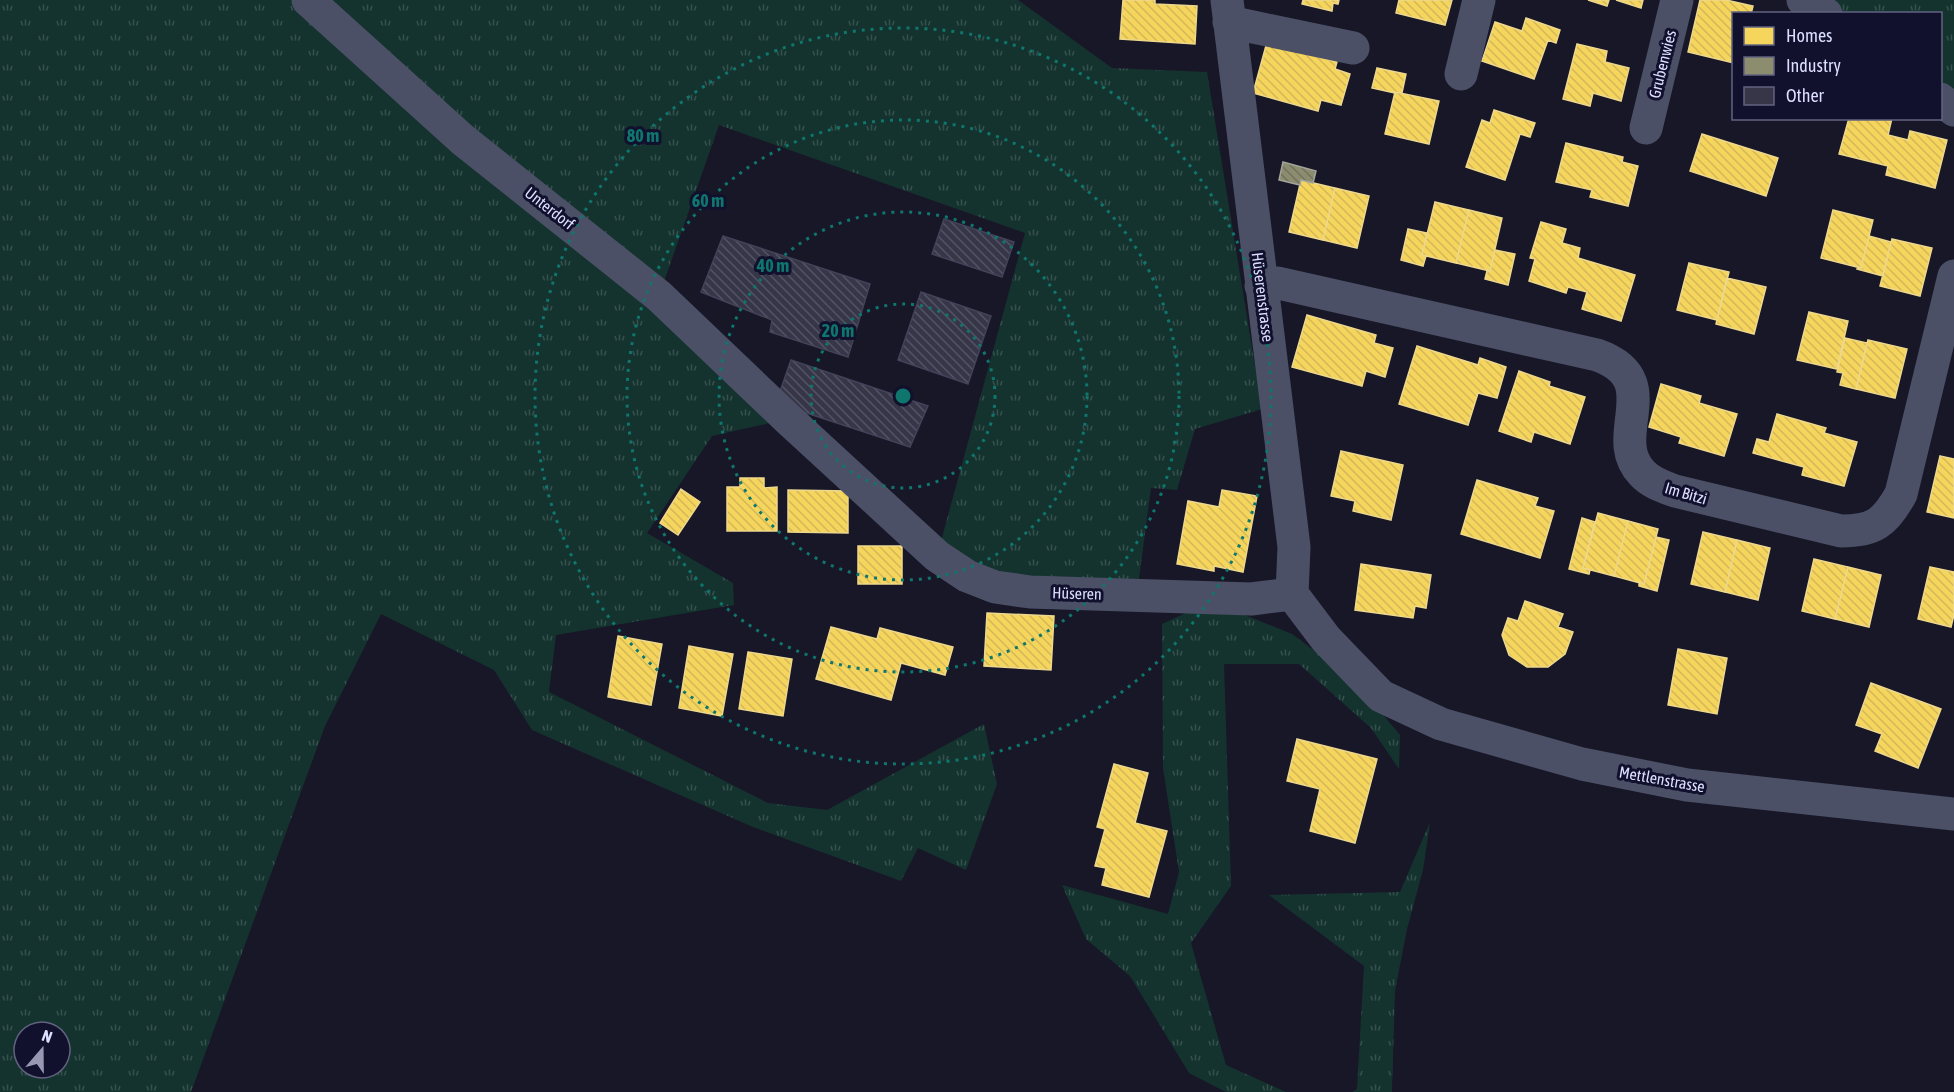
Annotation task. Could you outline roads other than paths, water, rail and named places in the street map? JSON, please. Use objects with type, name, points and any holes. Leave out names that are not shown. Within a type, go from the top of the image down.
[{"type":"street","name":"Unterdorf","points":[[308,0],[463,140],[659,296],[788,419]]},
{"type":"street","points":[[1461,74],[1479,0]]},
{"type":"street","name":"Grubenwies","points":[[1646,128],[1677,0]]},
{"type":"street","points":[[1803,0],[1823,12]]},
{"type":"street","points":[[1228,11],[1353,48]]},
{"type":"street","name":"Hüserenstrasse","points":[[1228,11],[1294,547],[1292,594]]},
{"type":"street","points":[[1942,100],[1954,110]]},
{"type":"street","name":"Im Bitzi","points":[[1261,286],[1278,284],[1597,354],[1612,360],[1624,369],[1631,381],[1633,394],[1631,447],[1634,460],[1642,473],[1650,479],[1675,491],[1841,531],[1860,531],[1878,523],[1891,511],[1901,494],[1954,276]]},
{"type":"street","name":"Hüseren","points":[[788,419],[937,556],[967,576],[995,587],[1030,592],[1251,599],[1292,594]]},
{"type":"street","name":"Mettlenstrasse","points":[[1292,594],[1326,639],[1381,696],[1441,724],[1582,764],[1688,785],[1954,814]]}]
